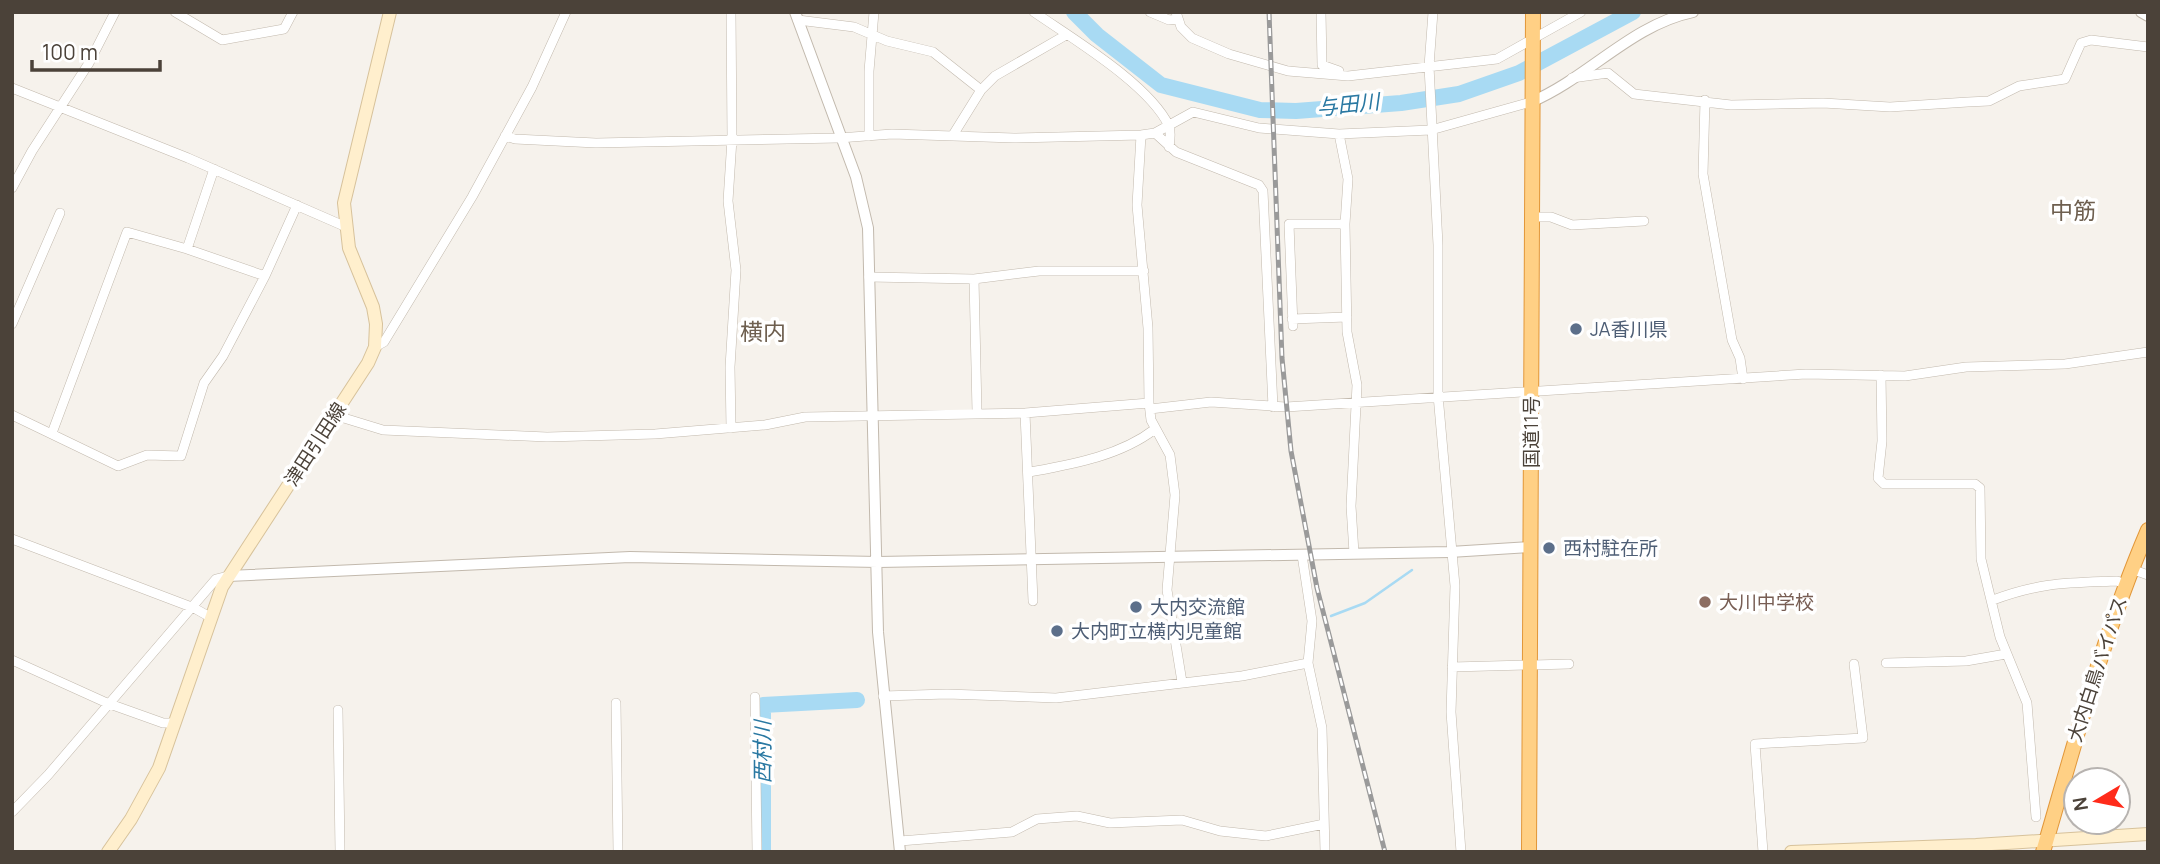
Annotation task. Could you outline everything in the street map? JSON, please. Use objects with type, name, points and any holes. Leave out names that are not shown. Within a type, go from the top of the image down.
[{"type":"highway","name":"国道11号","points":[[1529,852],[1533,12]]},
{"type":"highway","name":"大内白鳥バイパス","points":[[2045,846],[2090,685],[2125,584],[2148,530]]},
{"type":"main road","points":[[375,347],[373,307],[349,248],[344,226],[347,184],[390,12]]},
{"type":"main road","name":"津田引田線","points":[[108,852],[147,791],[175,723],[228,576],[368,363],[375,347]]},
{"type":"main road","points":[[1791,852],[2045,846],[2148,834]]},
{"type":"street","points":[[12,188],[32,151],[62,107],[115,12]]},
{"type":"street","points":[[175,12],[222,40],[231,40],[284,29],[293,12]]},
{"type":"street","points":[[375,347],[384,342],[395,326],[449,237],[532,87],[566,12]]},
{"type":"street","points":[[731,12],[732,139],[728,201],[736,271],[736,305],[730,367],[731,428]]},
{"type":"street","points":[[869,136],[869,71],[874,12]]},
{"type":"street","points":[[1034,12],[1138,88],[1170,129],[1169,148]]},
{"type":"street","points":[[1150,12],[1169,20],[1177,16],[1181,27],[1192,38],[1229,54],[1289,71],[1348,76],[1497,59],[1581,12]]},
{"type":"street","points":[[1321,12],[1322,65],[1348,76]]},
{"type":"street","points":[[1433,12],[1430,68],[1438,245],[1438,396],[1455,586],[1452,756],[1461,852]]},
{"type":"street","points":[[505,136],[515,139],[596,143],[869,136],[953,135],[1014,138],[1142,135],[1155,133],[1193,112],[1259,128],[1339,134],[1431,126],[1531,95],[1570,78],[1675,16],[1693,12]]},
{"type":"street","points":[[2141,12],[2148,16]]},
{"type":"street","points":[[981,90],[933,52],[887,41],[854,27],[797,16],[839,138],[856,177],[868,228],[878,632],[900,846],[1012,832],[1037,819],[1077,816],[1110,822],[1182,820],[1220,831],[1266,836],[1324,824]]},
{"type":"street","points":[[953,135],[981,90],[1013,63],[1066,35]]},
{"type":"street","points":[[1570,78],[1608,73],[1634,94],[1731,104],[1823,103],[1890,107],[1989,101],[2020,86],[2065,79],[2081,43],[2091,40],[2148,47]]},
{"type":"street","points":[[12,88],[214,169],[344,226]]},
{"type":"street","points":[[1705,100],[1703,174],[1732,340],[1740,358],[1743,379]]},
{"type":"street","points":[[1155,133],[1169,148],[1259,185],[1263,191],[1273,407]]},
{"type":"street","points":[[1339,134],[1348,178],[1345,224],[1347,317],[1357,401],[1351,506],[1354,553]]},
{"type":"street","points":[[1142,135],[1137,205],[1144,271],[1150,406],[1155,429],[1170,455],[1175,495],[1167,590],[1182,682]]},
{"type":"street","points":[[187,249],[214,169]]},
{"type":"street","points":[[12,415],[118,466],[147,456],[181,456],[204,383],[223,356],[265,276],[297,205]]},
{"type":"street","points":[[12,324],[60,213]]},
{"type":"street","points":[[1533,217],[1551,216],[1572,225],[1644,221]]},
{"type":"street","points":[[1345,224],[1289,223],[1292,322],[1347,317]]},
{"type":"street","points":[[52,433],[127,232],[265,276]]},
{"type":"street","points":[[869,277],[974,279],[1039,271],[1144,271]]},
{"type":"street","points":[[974,279],[977,412]]},
{"type":"street","points":[[334,415],[383,430],[547,437],[731,428],[805,417],[1025,413],[1211,402],[1252,403],[1273,407],[1806,374],[1919,375],[1989,365],[2064,364],[2148,352]]},
{"type":"street","points":[[1881,375],[1882,441],[1878,478],[1884,484],[1975,484],[1980,488],[1985,582],[1993,600],[2006,654],[2022,684],[2028,703],[2036,817]]},
{"type":"street","points":[[1025,413],[1030,472],[1033,601]]},
{"type":"street","points":[[1030,472],[1088,461],[1144,437],[1155,429]]},
{"type":"street","points":[[12,539],[194,608],[211,617]]},
{"type":"street","points":[[12,812],[194,608],[216,579],[228,576],[630,557],[877,562],[1450,552],[1530,547]]},
{"type":"street","points":[[1302,555],[1312,621],[1308,663],[1322,728],[1325,852]]},
{"type":"street","points":[[2131,569],[2148,575]]},
{"type":"street","points":[[1993,600],[2030,586],[2049,583],[2125,584]]},
{"type":"street","points":[[1886,663],[1966,661],[2006,654]]},
{"type":"street","points":[[12,660],[107,704],[163,723],[175,723]]},
{"type":"street","points":[[883,696],[1056,698],[1242,676],[1308,663]]},
{"type":"street","points":[[1452,667],[1569,664]]},
{"type":"street","points":[[1762,852],[1755,744],[1863,738],[1854,664]]},
{"type":"street","points":[[755,697],[757,852]]},
{"type":"street","points":[[616,703],[618,852]]},
{"type":"street","points":[[338,710],[340,852]]},
{"type":"waterway","name":"与田川","points":[[1074,12],[1097,35],[1161,85],[1260,110],[1296,111],[1401,103],[1459,94],[1519,73],[1633,12]]},
{"type":"waterway","points":[[1331,616],[1365,603],[1412,570]]},
{"type":"waterway","name":"西村川","points":[[763,852],[763,705],[857,700]]},
{"type":"railway","points":[[1269,12],[1282,358],[1291,451],[1317,588],[1385,852]]},
{"type":"place","name":"JA香川県","points":[[1576,329]]},
{"type":"place","name":"西村駐在所","points":[[1549,548]]},
{"type":"place","name":"大川中学校","points":[[1705,602]]},
{"type":"place","name":"大内交流館","points":[[1136,607]]},
{"type":"place","name":"大内町立横内児童館","points":[[1057,631]]},
{"type":"district","name":"中筋","points":[[2073,211]]},
{"type":"district","name":"横内","points":[[763,332]]}]
